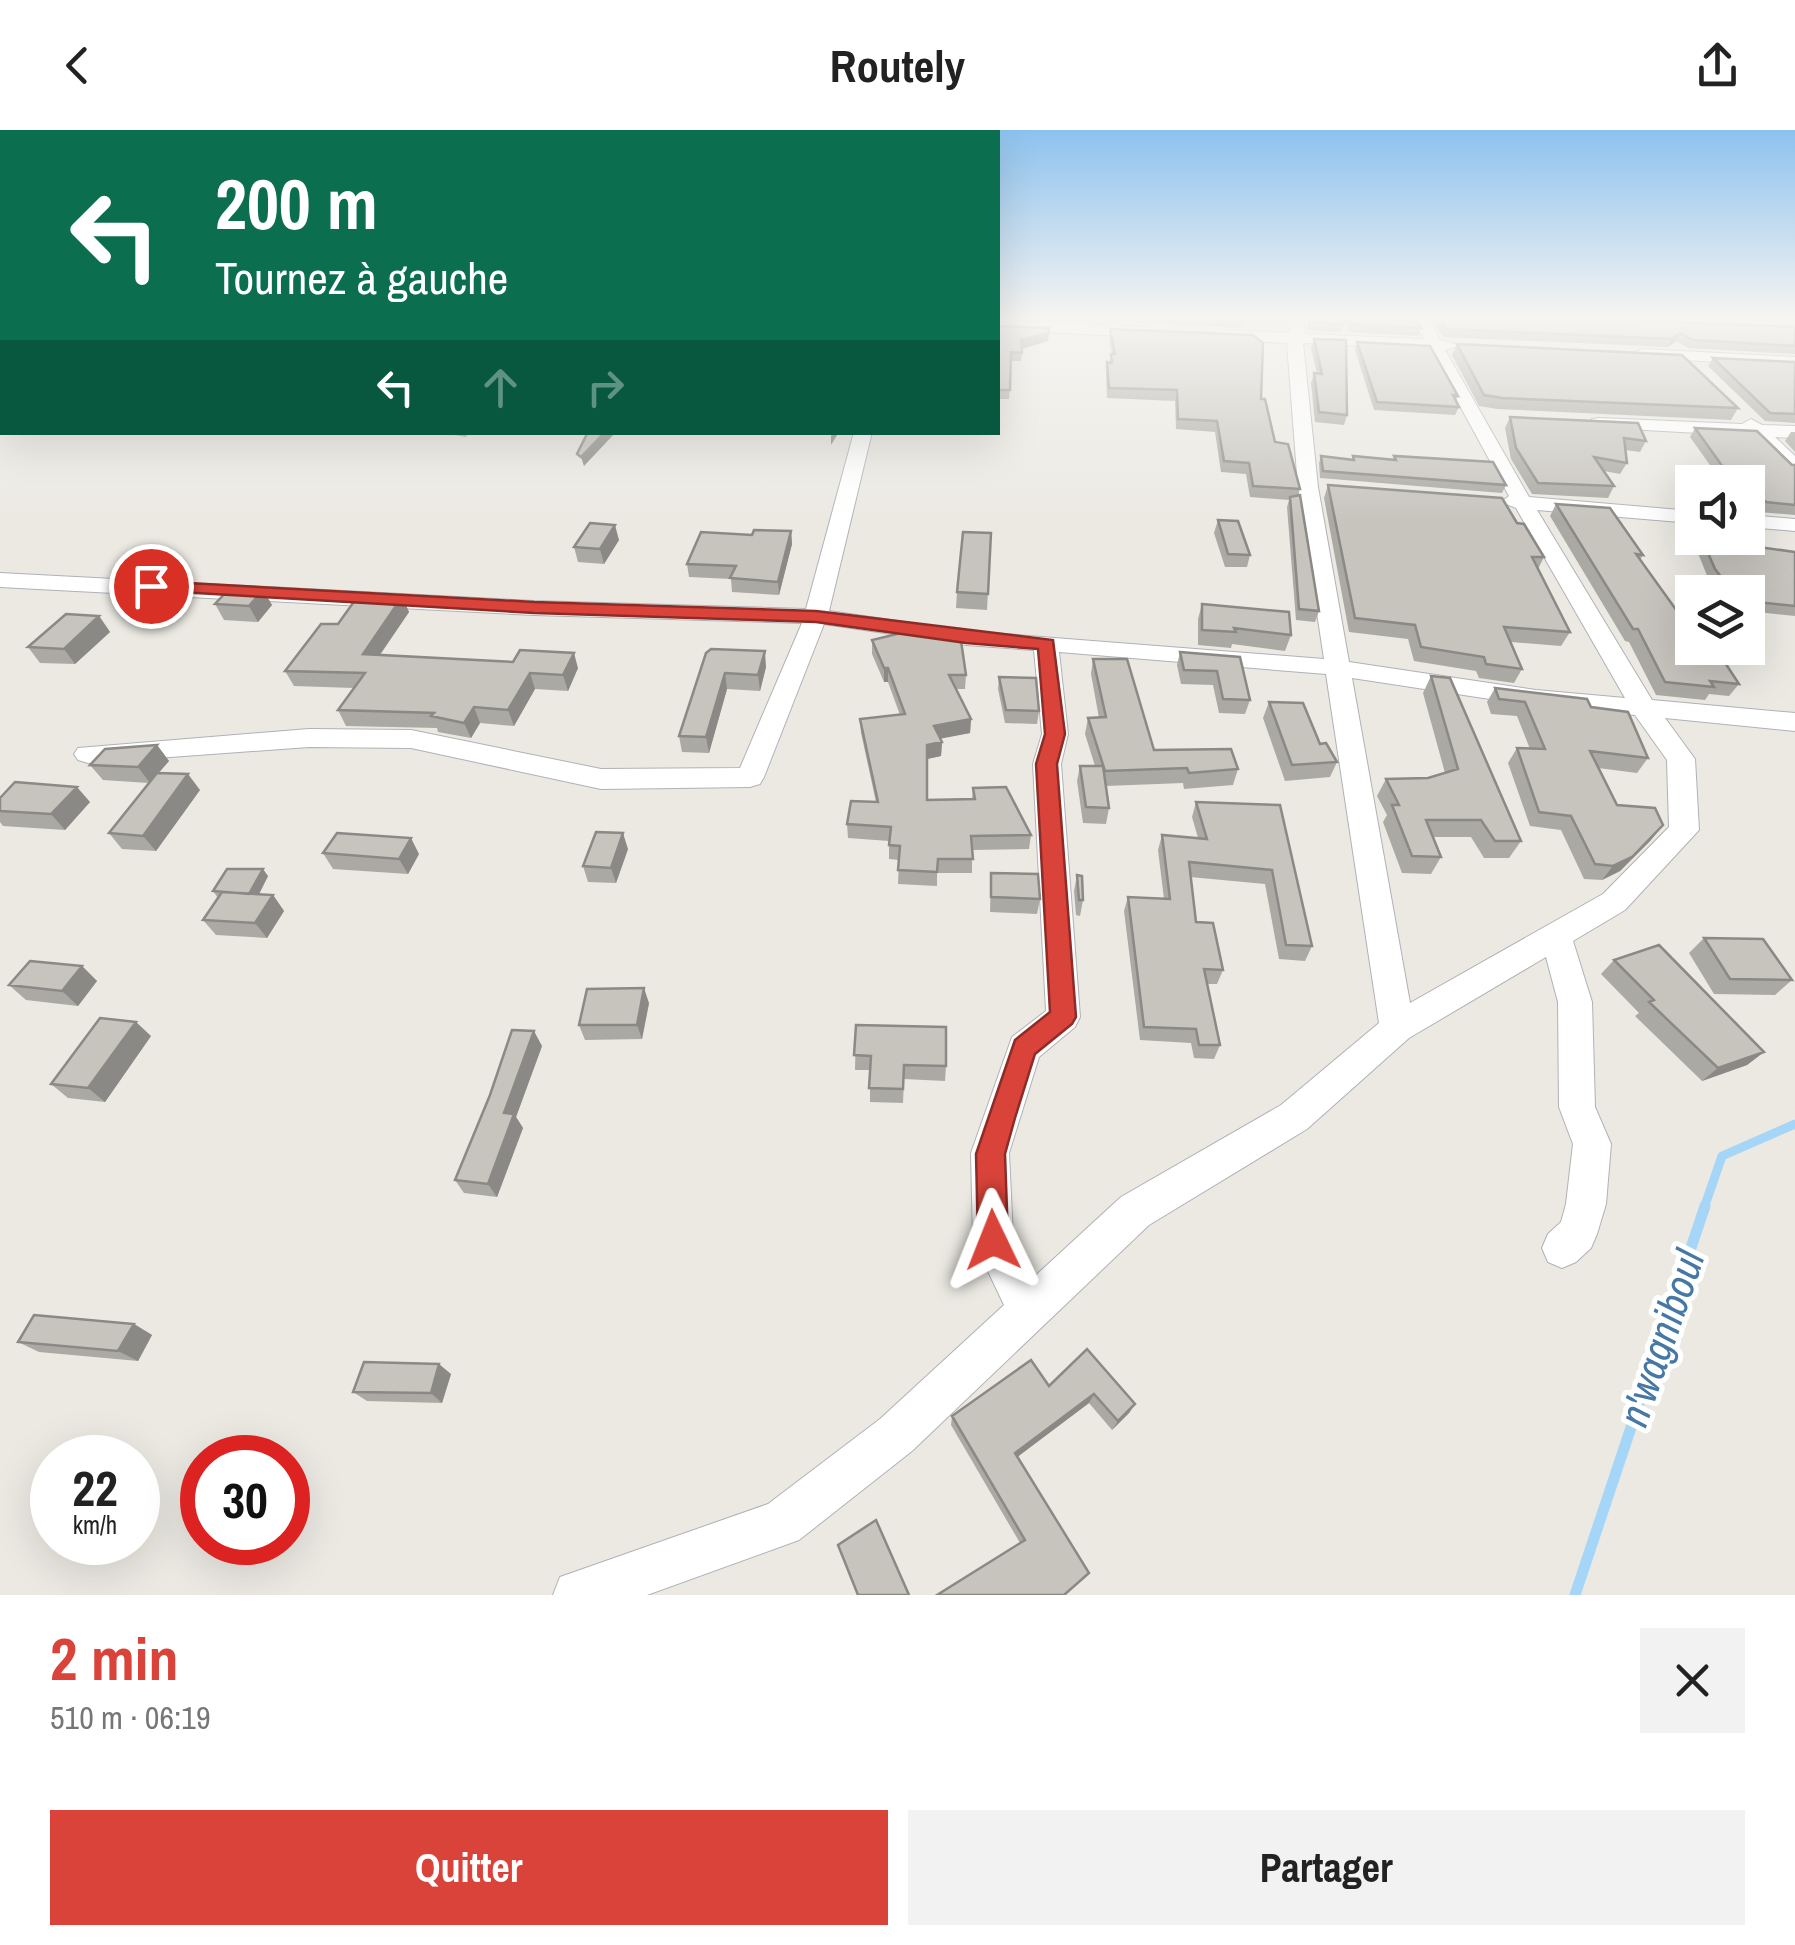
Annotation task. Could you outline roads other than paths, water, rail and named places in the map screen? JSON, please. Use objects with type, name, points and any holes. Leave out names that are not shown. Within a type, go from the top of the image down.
[{"type":"street","points":[[1303,384],[1338,668],[1398,1028]]},
{"type":"street","points":[[578,1595],[782,1523],[896,1434],[1136,1211],[1294,1117],[1398,1028],[1614,902],[1684,830],[1681,760],[1644,709],[1524,503],[1462,384]]},
{"type":"street","points":[[1734,406],[1795,467]]},
{"type":"street","points":[[1587,422],[1795,432]]},
{"type":"street","points":[[88,754],[309,738],[412,739],[601,779],[750,777],[816,616],[862,435]]},
{"type":"street","points":[[1485,500],[1675,516]]},
{"type":"street","points":[[1765,522],[1795,525]]},
{"type":"street","points":[[0,580],[294,592],[534,608],[816,616],[966,638],[1338,668],[1536,698],[1795,722]]},
{"type":"street","points":[[1029,1310],[993,1240],[990,1154],[1024,1048],[1063,1017],[1047,764],[1055,734],[1046,644]]},
{"type":"street","points":[[1556,936],[1575,1002],[1578,1106],[1592,1144],[1586,1204],[1577,1234],[1562,1248]]},
{"type":"waterway","name":"n'wagniboul","points":[[1704,1208],[1722,1156],[1795,1124]]},
{"type":"waterway","name":"n'wagniboul","points":[[1575,1595],[1705,1206]]}]
